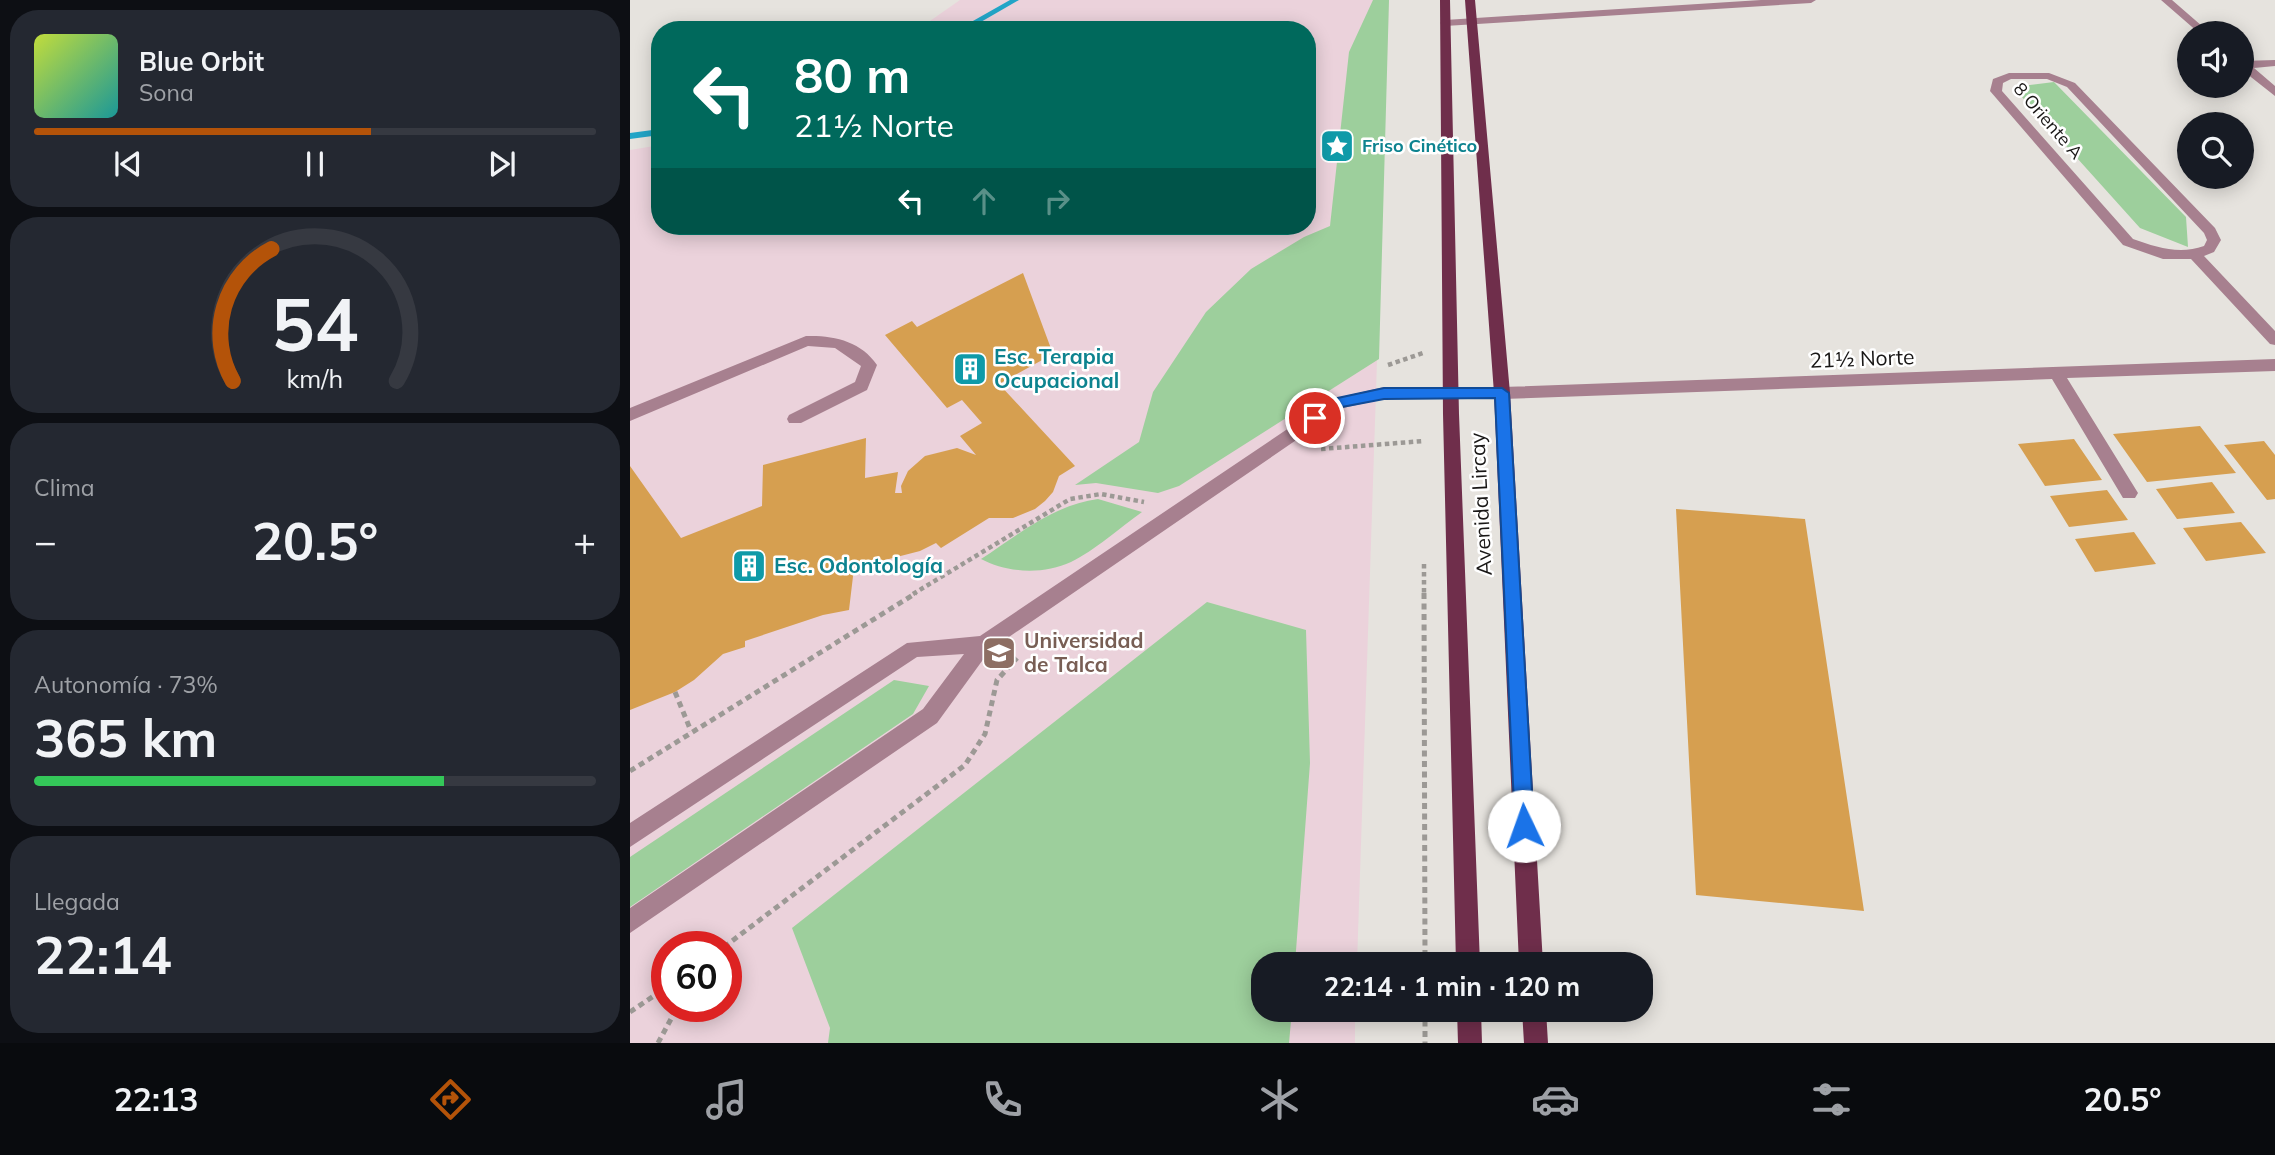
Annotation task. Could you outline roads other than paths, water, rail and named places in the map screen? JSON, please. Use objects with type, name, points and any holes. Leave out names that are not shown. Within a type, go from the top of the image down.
[{"type":"main road","name":"Avenida Lircay","points":[[1445,0],[1451,394],[1468,952]]},
{"type":"main road","name":"Avenida Lircay","points":[[1470,0],[1502,393],[1530,952]]},
{"type":"main road","points":[[1469,1022],[1470,1043]]},
{"type":"main road","points":[[1534,1022],[1535,1043]]},
{"type":"street","points":[[1561,0],[1566,16]]},
{"type":"street","points":[[1445,23],[1722,3],[1811,0]]},
{"type":"street","points":[[2166,0],[2191,21]]},
{"type":"street","points":[[2254,64],[2275,63]]},
{"type":"street","points":[[2254,74],[2275,92]]},
{"type":"street","name":"8 Oriente A","points":[[2009,76],[2049,76],[2071,85],[2210,231],[2214,240],[2209,249],[2195,254],[2163,254],[2128,242],[1996,91],[1997,81],[2009,76]]},
{"type":"street","points":[[2195,254],[2275,340]]},
{"type":"street","points":[[630,415],[806,341],[831,340],[850,347],[869,365],[861,386],[795,419]]},
{"type":"street","name":"21½ Norte","points":[[983,644],[1338,403],[1384,393],[1502,393],[2275,365]]},
{"type":"street","points":[[2056,373],[2129,493]]},
{"type":"street","points":[[630,836],[914,649],[983,644]]},
{"type":"street","points":[[630,922],[930,716],[983,644]]},
{"type":"waterway","points":[[977,21],[1015,0]]},
{"type":"waterway","points":[[630,136],[651,133]]},
{"type":"place","name":"Friso Cinético","points":[[1337,146]]},
{"type":"place","name":"Esc. Terapia Ocupacional","points":[[970,369]]},
{"type":"place","name":"Esc. Odontología","points":[[749,566]]},
{"type":"place","name":"Universidad de Talca","points":[[999,653]]}]
